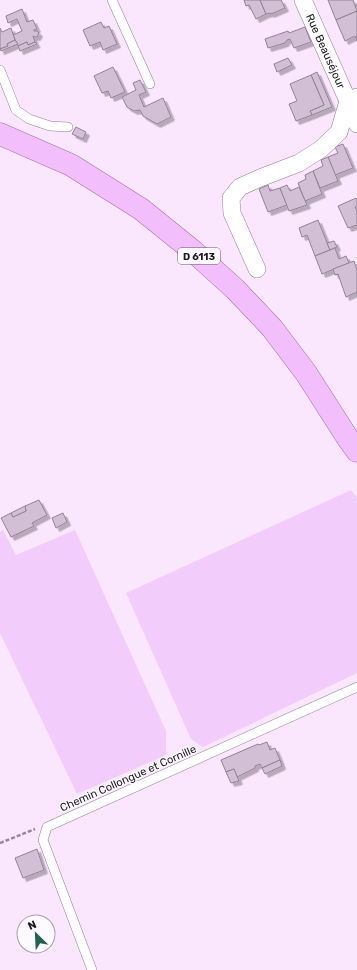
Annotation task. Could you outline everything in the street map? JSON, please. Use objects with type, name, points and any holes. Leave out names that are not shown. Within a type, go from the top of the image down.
[{"type":"main road","name":"D 6113","points":[[0,134],[71,165],[141,208],[193,251],[235,289],[272,328],[306,373],[352,444]]},
{"type":"main road","name":"D 6113","points":[[0,148],[80,185],[143,224],[198,270],[228,298],[265,339],[352,444]]},
{"type":"street","name":"Rue Beauséjour","points":[[304,0],[352,99],[357,124]]},
{"type":"street","points":[[257,269],[232,213],[230,198],[240,187],[299,164],[321,149],[339,132],[352,99]]},
{"type":"lane","points":[[112,0],[150,84]]},
{"type":"lane","points":[[0,70],[16,110],[29,119],[50,126],[68,127]]},
{"type":"lane","name":"Chemin Collongue et Cornille","points":[[47,827],[357,687]]},
{"type":"lane","points":[[47,827],[43,840],[92,970]]},
{"type":"path","points":[[0,843],[38,827],[47,827]]},
{"type":"shaded area","points":[[351,490],[357,498],[357,673],[203,747],[191,739],[126,593]]},
{"type":"shaded area","points":[[3,530],[16,555],[75,530],[166,731],[166,755],[77,794],[0,633],[0,532]]},
{"type":"building","points":[[244,0],[260,0],[266,14],[256,19],[249,5],[246,6]]},
{"type":"building","points":[[260,0],[281,0],[285,8],[271,14],[266,14]]},
{"type":"building","points":[[328,0],[353,0],[357,11],[336,20]]},
{"type":"building","points":[[22,9],[27,22],[33,20],[37,29],[34,31],[39,33],[37,37],[33,36],[35,42],[28,45],[27,42],[18,46],[13,35],[22,31],[17,19],[8,23],[6,16]]},
{"type":"building","points":[[357,11],[357,41],[355,36],[345,41],[336,20]]},
{"type":"building","points":[[101,22],[104,28],[109,26],[117,44],[103,50],[100,42],[90,46],[83,30]]},
{"type":"building","points":[[305,27],[311,42],[294,48],[290,39],[285,43],[268,48],[265,39]]},
{"type":"building","points":[[0,28],[2,32],[11,28],[15,40],[7,44],[8,46],[0,49]]},
{"type":"building","points":[[15,40],[18,44],[1,51],[0,49],[8,46],[7,44]]},
{"type":"building","points":[[27,42],[28,45],[35,42],[37,44],[20,51],[18,46]]},
{"type":"building","points":[[288,58],[292,65],[277,72],[274,64]]},
{"type":"building","points":[[113,67],[125,92],[111,98],[108,91],[102,93],[94,76]]},
{"type":"building","points":[[317,72],[332,107],[312,115],[310,111],[324,105],[311,75]]},
{"type":"building","points":[[311,75],[324,105],[310,111],[312,115],[296,121],[289,104],[297,101],[290,84]]},
{"type":"building","points":[[140,80],[146,92],[139,95],[144,107],[163,98],[171,117],[157,124],[143,116],[140,110],[134,111],[127,107],[122,97],[136,90],[133,83]]},
{"type":"building","points":[[76,127],[86,132],[83,139],[72,134]]},
{"type":"building","points":[[343,144],[353,168],[335,175],[328,157],[338,153],[335,147]]},
{"type":"building","points":[[328,157],[338,181],[320,188],[313,171],[323,166],[321,160]]},
{"type":"building","points":[[313,171],[322,194],[305,201],[298,183],[306,179],[305,175]]},
{"type":"building","points":[[268,185],[270,191],[280,188],[287,205],[268,212],[259,189]]},
{"type":"building","points":[[287,185],[290,191],[299,187],[307,205],[289,211],[280,188]]},
{"type":"building","points":[[356,198],[357,206],[355,207],[357,211],[357,225],[348,228],[338,206]]},
{"type":"building","points":[[318,220],[330,250],[315,256],[307,235],[302,237],[299,228]]},
{"type":"building","points":[[334,241],[337,247],[330,250],[327,243]]},
{"type":"building","points":[[335,248],[339,259],[346,256],[349,263],[322,274],[315,256]]},
{"type":"building","points":[[354,261],[357,270],[357,292],[346,297],[338,274],[335,275],[333,269]]},
{"type":"building","points":[[39,500],[47,515],[32,523],[34,526],[11,537],[1,518],[11,513],[13,517],[26,511],[25,506]]},
{"type":"building","points":[[25,506],[26,511],[13,517],[11,513]]},
{"type":"building","points":[[63,513],[67,522],[56,528],[52,518]]},
{"type":"building","points":[[267,742],[270,750],[275,748],[280,760],[262,768],[260,764],[237,777],[234,769],[226,772],[221,760],[258,744]]},
{"type":"building","points":[[280,760],[282,766],[265,774],[262,768]]},
{"type":"building","points":[[234,769],[239,781],[231,783],[226,772]]},
{"type":"building","points":[[37,849],[44,870],[23,878],[15,858]]}]
